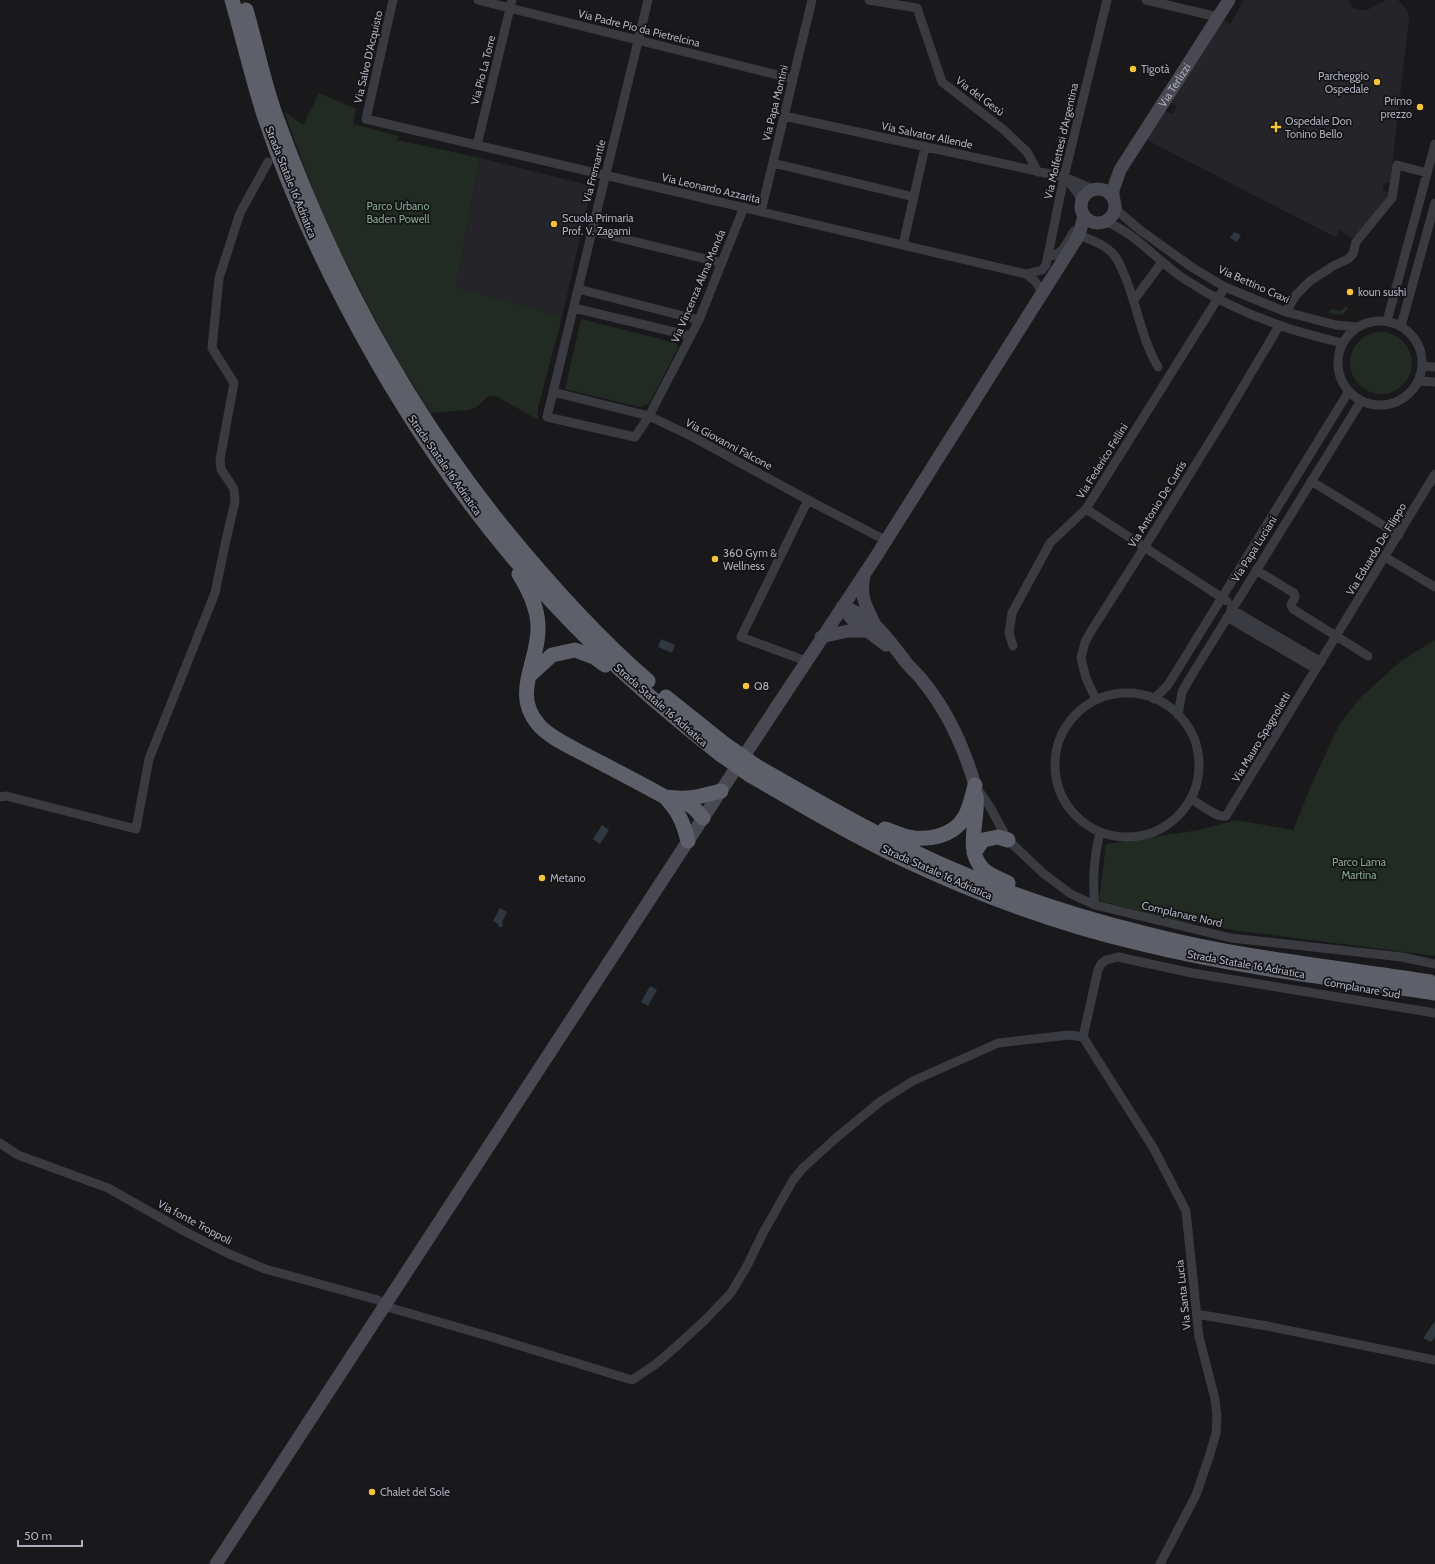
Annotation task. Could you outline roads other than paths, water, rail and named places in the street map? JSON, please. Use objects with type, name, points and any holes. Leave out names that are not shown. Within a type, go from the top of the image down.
[{"type":"highway","name":"Strada Statale 16 Adriatica","points":[[232,0],[264,115],[292,188],[321,254],[357,326],[388,381],[436,455],[486,523],[546,594],[585,636],[624,674],[662,707],[818,815],[910,862],[982,893],[1081,927],[1146,945],[1227,962],[1435,993]]},
{"type":"highway","name":"Strada Statale 16 Adriatica","points":[[243,0],[274,111],[315,216],[367,322],[428,424],[480,498],[571,607],[646,680],[723,750]]},
{"type":"highway","points":[[486,523],[528,589],[535,607],[538,626],[536,648],[526,692],[528,710],[538,725],[562,742],[680,805],[691,816],[703,818]]},
{"type":"highway","points":[[529,676],[552,655],[574,650],[594,657],[662,707]]},
{"type":"highway","name":"Strada Statale 16 Adriatica","points":[[753,770],[888,839],[949,868],[1046,905],[1134,931],[1195,945],[1435,982]]},
{"type":"highway","points":[[828,808],[908,837],[929,838],[948,832],[963,819],[971,803],[975,786]]},
{"type":"highway","points":[[975,786],[977,805],[974,853],[977,862],[984,870],[1046,905]]},
{"type":"highway","points":[[680,805],[701,796],[721,791]]},
{"type":"highway","points":[[680,805],[688,841]]},
{"type":"highway","points":[[974,853],[984,840],[998,836],[1008,840]]},
{"type":"main road","name":"Via Terlizzi","points":[[1114,201],[1113,190],[1120,170],[1229,0]]},
{"type":"main road","name":"Via Terlizzi","points":[[1095,189],[1120,170]]},
{"type":"main road","points":[[216,1564],[822,638],[1079,235],[1083,218],[1082,202],[1087,193],[1095,189],[1105,190],[1114,201],[1113,215],[1079,235]]},
{"type":"main road","points":[[1083,218],[1091,222],[1101,223]]},
{"type":"main road","points":[[864,573],[862,588],[870,627]]},
{"type":"main road","points":[[842,607],[851,618],[870,627],[922,680],[944,711],[968,763],[975,786]]},
{"type":"main road","points":[[822,638],[870,627]]},
{"type":"street","name":"Via Salvo D'Acquisto","points":[[366,119],[393,0]]},
{"type":"street","name":"Via Padre Pio da Pietrelcina","points":[[478,0],[511,4],[638,40],[793,79]]},
{"type":"street","name":"Via Fremantle","points":[[547,417],[648,0]]},
{"type":"street","name":"Via Papa Montini","points":[[761,212],[812,0]]},
{"type":"street","name":"Via del Gesù","points":[[869,0],[917,8],[942,82],[1004,130],[1027,152],[1038,172]]},
{"type":"street","name":"Via Molfettesi d'Argentina","points":[[1026,274],[1042,270],[1046,265],[1064,177],[1106,0]]},
{"type":"street","points":[[1146,0],[1218,17]]},
{"type":"street","name":"Via Pio La Torre","points":[[477,145],[511,4]]},
{"type":"street","name":"Via Salvator Allende","points":[[784,116],[1064,177],[1095,189]]},
{"type":"street","name":"Via Leonardo Azzarita","points":[[366,119],[1026,274]]},
{"type":"street","points":[[1387,321],[1427,173],[1432,164],[1435,144]]},
{"type":"street","points":[[903,245],[925,147]]},
{"type":"street","points":[[0,797],[6,796],[136,829],[149,759],[216,593],[235,502],[234,489],[222,469],[220,459],[234,383],[212,348],[219,278],[240,213],[268,162]]},
{"type":"street","points":[[773,163],[914,197]]},
{"type":"street","points":[[1286,312],[1296,295],[1310,281],[1353,254],[1356,242],[1392,198],[1397,166],[1427,173]]},
{"type":"street","points":[[1064,177],[1077,192],[1082,202]]},
{"type":"street","name":"Via Bettino Craxi","points":[[1114,201],[1120,213],[1140,230],[1193,268],[1225,287],[1286,312],[1336,325],[1357,327]]},
{"type":"street","points":[[1401,326],[1434,214],[1435,203]]},
{"type":"street","name":"Via Vincenza Alma Monda","points":[[547,417],[634,438],[649,416],[699,320],[744,208]]},
{"type":"street","points":[[1048,256],[1053,256],[1060,253],[1083,218]]},
{"type":"street","points":[[1101,223],[1113,224],[1185,280],[1217,299],[1279,326],[1338,342],[1342,345]]},
{"type":"street","points":[[592,231],[722,263]]},
{"type":"street","points":[[1079,235],[1101,244],[1117,259],[1134,300],[1145,339],[1158,366]]},
{"type":"street","points":[[1134,300],[1162,262]]},
{"type":"street","points":[[1026,274],[1035,280],[1040,287],[1041,294]]},
{"type":"street","name":"Via Federico Fellini","points":[[1013,646],[1009,633],[1012,613],[1050,543],[1086,509],[1225,287]]},
{"type":"street","points":[[578,290],[699,320]]},
{"type":"street","points":[[574,308],[691,336]]},
{"type":"street","points":[[1387,321],[1401,326],[1411,333],[1418,343],[1422,354],[1423,366],[1418,381],[1411,392],[1400,400],[1388,404],[1374,404],[1361,401],[1349,391],[1342,381],[1338,369],[1338,357],[1342,345],[1348,335],[1357,327],[1372,322],[1387,321]]},
{"type":"street","name":"Via Antonio De Curtis","points":[[1096,700],[1086,678],[1081,658],[1085,642],[1092,628],[1144,548],[1279,326]]},
{"type":"street","points":[[1423,366],[1435,367]]},
{"type":"street","points":[[1418,381],[1435,382]]},
{"type":"street","name":"Via Papa Luciani","points":[[1154,698],[1168,685],[1349,391]]},
{"type":"street","name":"Via Giovanni Falcone","points":[[553,392],[649,416],[693,437],[885,540]]},
{"type":"street","name":"Via Papa Luciani","points":[[1178,714],[1182,692],[1230,610],[1361,401]]},
{"type":"street","name":"Via Eduardo De Filippo","points":[[1337,636],[1399,535],[1432,485],[1435,474]]},
{"type":"street","points":[[1311,481],[1399,535]]},
{"type":"street","points":[[1288,490],[1300,498]]},
{"type":"street","points":[[806,661],[741,637],[808,500]]},
{"type":"street","points":[[1086,509],[1222,598],[1230,610],[1319,666]]},
{"type":"street","points":[[1385,558],[1435,587]]},
{"type":"street","points":[[1256,570],[1294,593],[1295,597],[1291,605],[1293,609],[1368,656]]},
{"type":"street","name":"Via Mauro Spagnoletti","points":[[1191,799],[1205,806],[1213,814],[1226,816],[1337,636]]},
{"type":"street","points":[[1125,693],[1140,694],[1154,698],[1167,705],[1178,714],[1187,725],[1193,736],[1197,748],[1199,774],[1191,799],[1184,810],[1175,819],[1165,827],[1153,833],[1126,837],[1113,836],[1100,832],[1086,825],[1075,815],[1059,790],[1055,768],[1058,745],[1063,731],[1083,708],[1096,700],[1110,695],[1125,693]]},
{"type":"street","name":"Complanare Nord","points":[[975,786],[990,807],[1008,840],[1044,874],[1071,894],[1095,905],[1231,938],[1402,957],[1435,964]]},
{"type":"street","points":[[1095,905],[1093,885],[1094,862],[1100,832]]},
{"type":"street","name":"Complanare Sud","points":[[1083,1036],[1098,970],[1101,964],[1106,960],[1118,957],[1199,974],[1328,994],[1435,1013]]},
{"type":"street","name":"Via fonte Troppoli","points":[[0,1143],[18,1155],[108,1188],[184,1231],[265,1269],[378,1300],[384,1306],[632,1380],[656,1364],[678,1345],[731,1293],[793,1180],[803,1168],[836,1138],[881,1101],[913,1081],[998,1043],[1069,1035],[1083,1036]]},
{"type":"street","name":"Via Santa Lucia","points":[[1083,1036],[1154,1150],[1186,1210],[1199,1338],[1215,1398],[1218,1416],[1216,1433],[1196,1495],[1160,1564]]},
{"type":"street","points":[[1196,1314],[1267,1326],[1435,1360]]},
{"type":"place","name":"Tigotà","points":[[1133,69]]},
{"type":"place","name":"Parcheggio Ospedale","points":[[1377,82]]},
{"type":"place","name":"Primo prezzo","points":[[1420,107]]},
{"type":"place","name":"Ospedale Don Tonino Bello","points":[[1276,127]]},
{"type":"place","name":"Scuola Primaria Prof. V. Zagami","points":[[554,224]]},
{"type":"place","name":"koun sushi","points":[[1350,292]]},
{"type":"place","name":"360 Gym & Wellness","points":[[715,559]]},
{"type":"place","name":"Q8","points":[[746,686]]},
{"type":"place","name":"Metano","points":[[542,878]]},
{"type":"place","name":"Chalet del Sole","points":[[372,1492]]},
{"type":"park label","name":"Parco Urbano Baden Powell","points":[[398,212]]},
{"type":"park label","name":"Parco Lama Martina","points":[[1359,868]]}]
